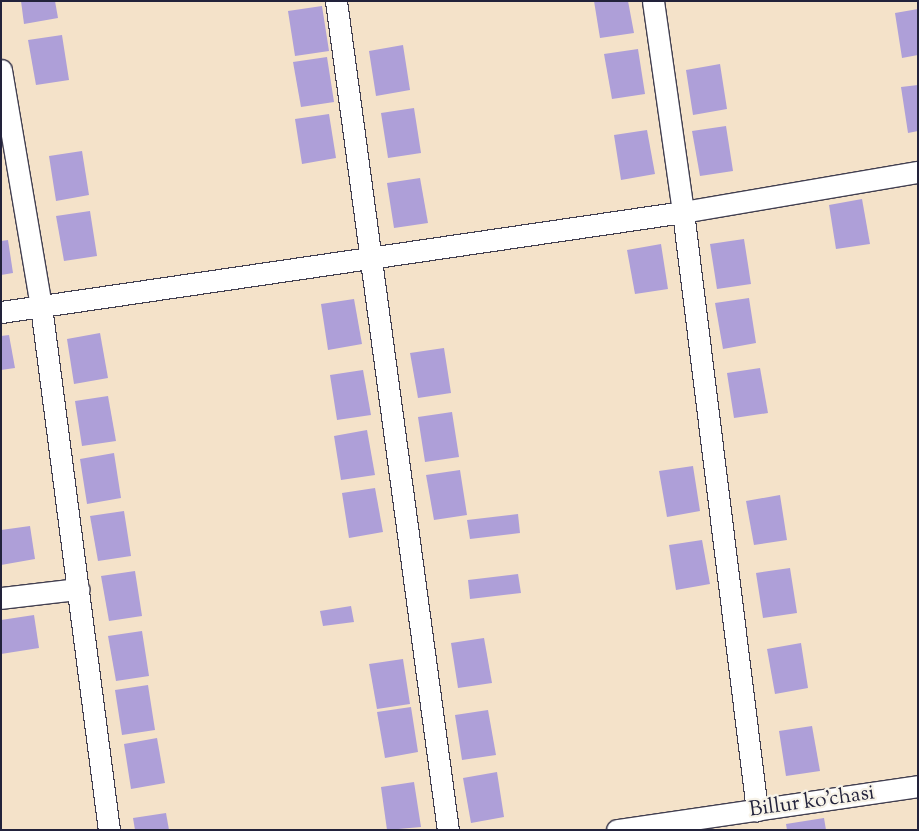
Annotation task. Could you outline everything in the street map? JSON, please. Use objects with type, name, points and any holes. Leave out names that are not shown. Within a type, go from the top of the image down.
[{"type":"street","points":[[336,1],[372,256],[448,830]]},
{"type":"street","points":[[653,1],[683,212],[757,810]]},
{"type":"street","points":[[1,70],[41,306],[109,830]]},
{"type":"street","points":[[1,312],[372,256],[683,212],[918,172]]},
{"type":"street","points":[[1,598],[78,588]]},
{"type":"street","name":"Billur ko'chasi","points":[[617,830],[918,786]]},
{"type":"building","points":[[21,1],[55,1],[58,18],[24,24]]},
{"type":"building","points":[[594,1],[628,1],[634,33],[600,38]]},
{"type":"building","points":[[322,6],[329,51],[295,56],[288,11]]},
{"type":"building","points":[[918,9],[918,55],[902,58],[895,13]]},
{"type":"building","points":[[62,35],[69,80],[36,85],[28,40]]},
{"type":"building","points":[[403,45],[410,90],[376,96],[369,51]]},
{"type":"building","points":[[638,49],[645,94],[612,99],[604,54]]},
{"type":"building","points":[[327,57],[334,102],[301,107],[293,62]]},
{"type":"building","points":[[720,64],[727,109],[693,115],[686,70]]},
{"type":"building","points":[[918,85],[918,131],[908,133],[901,87]]},
{"type":"building","points":[[414,108],[421,153],[388,158],[381,113]]},
{"type":"building","points":[[329,114],[336,158],[302,164],[295,119]]},
{"type":"building","points":[[726,126],[733,171],[700,176],[692,131]]},
{"type":"building","points":[[647,130],[655,174],[621,180],[614,135]]},
{"type":"building","points":[[82,151],[89,195],[56,201],[49,156]]},
{"type":"building","points":[[420,178],[428,223],[394,228],[387,183]]},
{"type":"building","points":[[862,199],[870,244],[836,249],[829,205]]},
{"type":"building","points":[[90,211],[97,256],[64,261],[56,216]]},
{"type":"building","points":[[744,239],[751,284],[717,289],[710,244]]},
{"type":"building","points":[[8,240],[13,273],[1,275],[1,241]]},
{"type":"building","points":[[661,244],[668,289],[635,294],[627,250]]},
{"type":"building","points":[[749,298],[756,343],[723,349],[715,303]]},
{"type":"building","points":[[354,299],[362,344],[328,350],[321,304]]},
{"type":"building","points":[[100,333],[108,378],[74,384],[67,339]]},
{"type":"building","points":[[9,335],[15,368],[1,370],[1,336]]},
{"type":"building","points":[[444,348],[451,393],[418,398],[410,353]]},
{"type":"building","points":[[760,368],[768,413],[734,418],[727,373]]},
{"type":"building","points":[[363,370],[371,415],[337,420],[330,375]]},
{"type":"building","points":[[108,396],[116,441],[82,446],[75,401]]},
{"type":"building","points":[[452,412],[459,457],[425,462],[418,417]]},
{"type":"building","points":[[367,430],[375,475],[341,480],[334,436]]},
{"type":"building","points":[[114,453],[121,498],[87,504],[80,459]]},
{"type":"building","points":[[693,466],[700,511],[667,517],[659,471]]},
{"type":"building","points":[[460,470],[467,515],[434,520],[426,475]]},
{"type":"building","points":[[375,488],[383,532],[349,538],[342,493]]},
{"type":"building","points":[[780,495],[787,540],[754,545],[746,501]]},
{"type":"building","points":[[124,511],[131,556],[98,561],[90,516]]},
{"type":"building","points":[[518,514],[520,533],[470,539],[467,520]]},
{"type":"building","points":[[30,526],[35,559],[1,565],[1,530]]},
{"type":"building","points":[[702,540],[710,584],[676,590],[669,545]]},
{"type":"building","points":[[790,568],[797,613],[763,618],[756,573]]},
{"type":"building","points":[[135,571],[142,616],[109,621],[101,576]]},
{"type":"building","points":[[518,574],[521,593],[470,599],[468,580]]},
{"type":"building","points":[[351,606],[354,622],[323,626],[320,611]]},
{"type":"building","points":[[34,615],[39,648],[1,654],[1,620]]},
{"type":"building","points":[[142,631],[149,676],[116,681],[108,636]]},
{"type":"building","points":[[484,638],[492,683],[458,688],[451,643]]},
{"type":"building","points":[[801,643],[808,688],[775,694],[767,649]]},
{"type":"building","points":[[403,659],[410,704],[377,709],[369,664]]},
{"type":"building","points":[[148,685],[155,730],[122,735],[115,690]]},
{"type":"building","points":[[411,707],[418,752],[385,758],[377,712]]},
{"type":"building","points":[[488,710],[496,755],[462,760],[455,715]]},
{"type":"building","points":[[812,726],[820,771],[786,776],[779,731]]},
{"type":"building","points":[[157,738],[165,783],[131,789],[124,744]]},
{"type":"building","points":[[497,772],[504,817],[471,823],[463,778]]},
{"type":"building","points":[[414,782],[421,827],[387,830],[381,787]]},
{"type":"building","points":[[166,813],[169,830],[135,830],[133,818]]},
{"type":"building","points":[[824,818],[826,830],[787,830],[786,824]]}]
